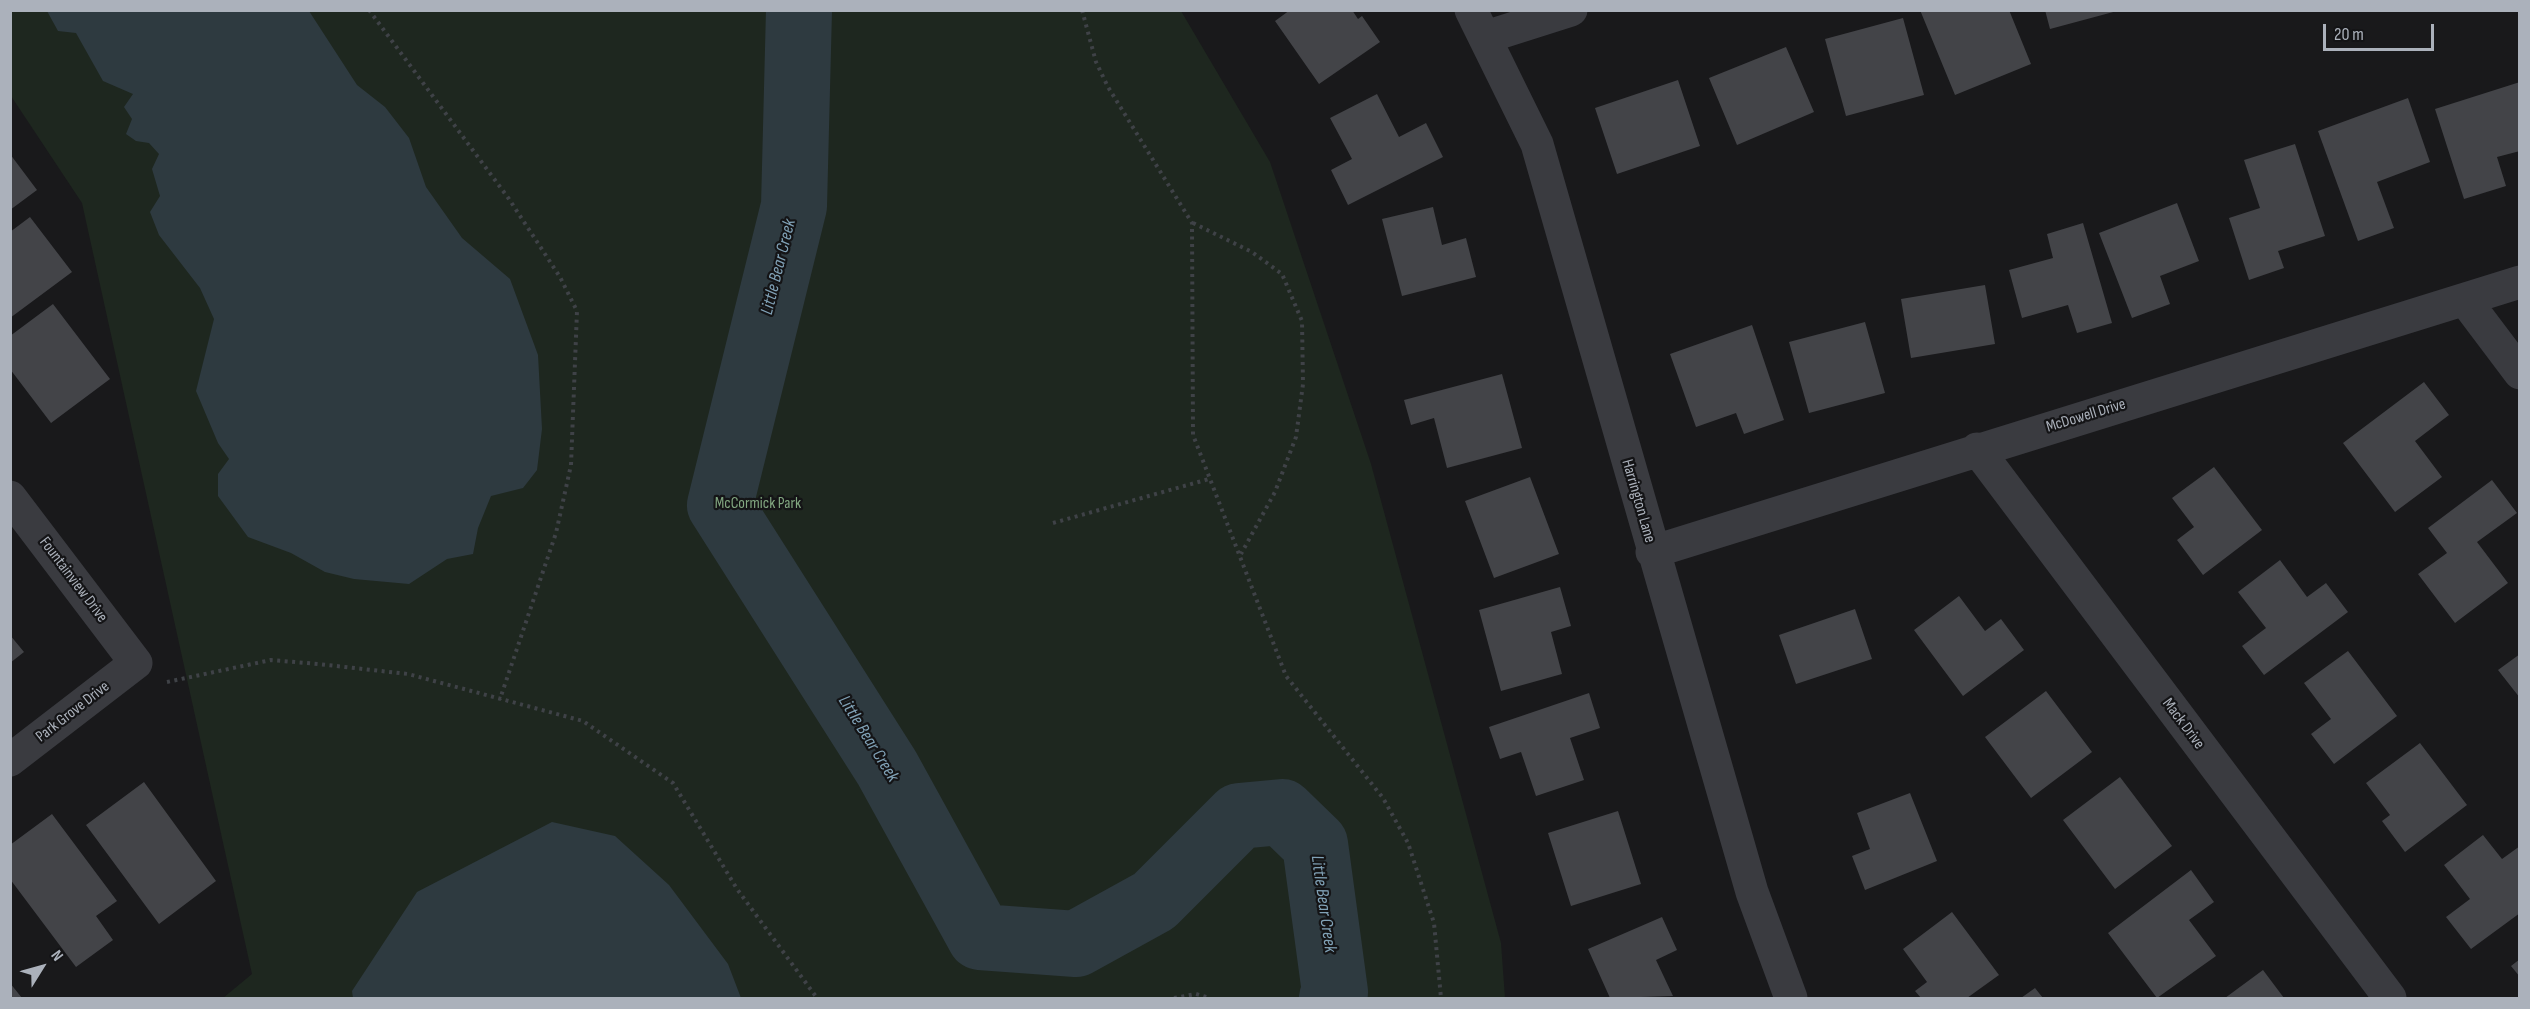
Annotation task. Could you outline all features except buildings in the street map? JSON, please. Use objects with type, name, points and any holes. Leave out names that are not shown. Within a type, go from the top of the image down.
[{"type":"street","points":[[1478,24],[1571,10]]},
{"type":"street","name":"Harrington Lane","points":[[1478,24],[1537,144],[1652,552],[1752,892],[1791,999]]},
{"type":"street","name":"McDowell Drive","points":[[1652,552],[1977,449],[2520,282]]},
{"type":"street","points":[[2465,300],[2520,373]]},
{"type":"street","name":"Mack Drive","points":[[1977,449],[2390,999]]},
{"type":"street","name":"Fountainview Drive","points":[[10,497],[136,663]]},
{"type":"street","name":"Park Grove Drive","points":[[10,760],[136,663]]},
{"type":"path","points":[[369,10],[509,199],[560,278],[577,311],[572,465],[556,533],[500,699]]},
{"type":"path","points":[[1082,10],[1096,62],[1108,87],[1192,223],[1193,435],[1286,675],[1383,798],[1408,843],[1434,923],[1441,999]]},
{"type":"path","points":[[1192,223],[1252,252],[1282,274],[1302,321],[1303,384],[1296,437],[1275,492],[1240,555]]},
{"type":"path","points":[[1053,523],[1209,479]]},
{"type":"path","points":[[136,663],[165,682],[271,660],[408,674],[583,721],[673,783],[737,889],[817,999]]},
{"type":"path","points":[[1174,999],[1196,994],[1210,999]]},
{"type":"green space","name":"McCormick Park","points":[[10,11],[1181,11],[1270,162],[1371,464],[1501,943],[1505,998],[223,998],[252,974],[82,203],[11,96]]},
{"type":"shaded area","points":[[47,11],[309,11],[357,85],[385,107],[409,138],[426,187],[462,238],[510,279],[538,355],[542,429],[537,470],[523,488],[491,496],[478,528],[473,554],[447,559],[409,584],[354,579],[325,572],[291,553],[248,537],[218,496],[218,474],[229,459],[218,443],[196,391],[214,319],[200,288],[159,235],[150,212],[160,196],[152,169],[159,154],[149,143],[136,141],[126,134],[132,119],[124,107],[133,94],[103,81],[76,33],[58,31]]},
{"type":"shaded area","points":[[552,822],[615,836],[669,885],[728,964],[741,998],[353,998],[352,991],[417,892]]},
{"type":"waterway","name":"Little Bear Creek","points":[[799,10],[794,206],[720,505],[887,768],[980,937],[1076,944],[1154,901],[1239,816],[1282,812],[1315,844],[1335,992],[1332,998]]}]
